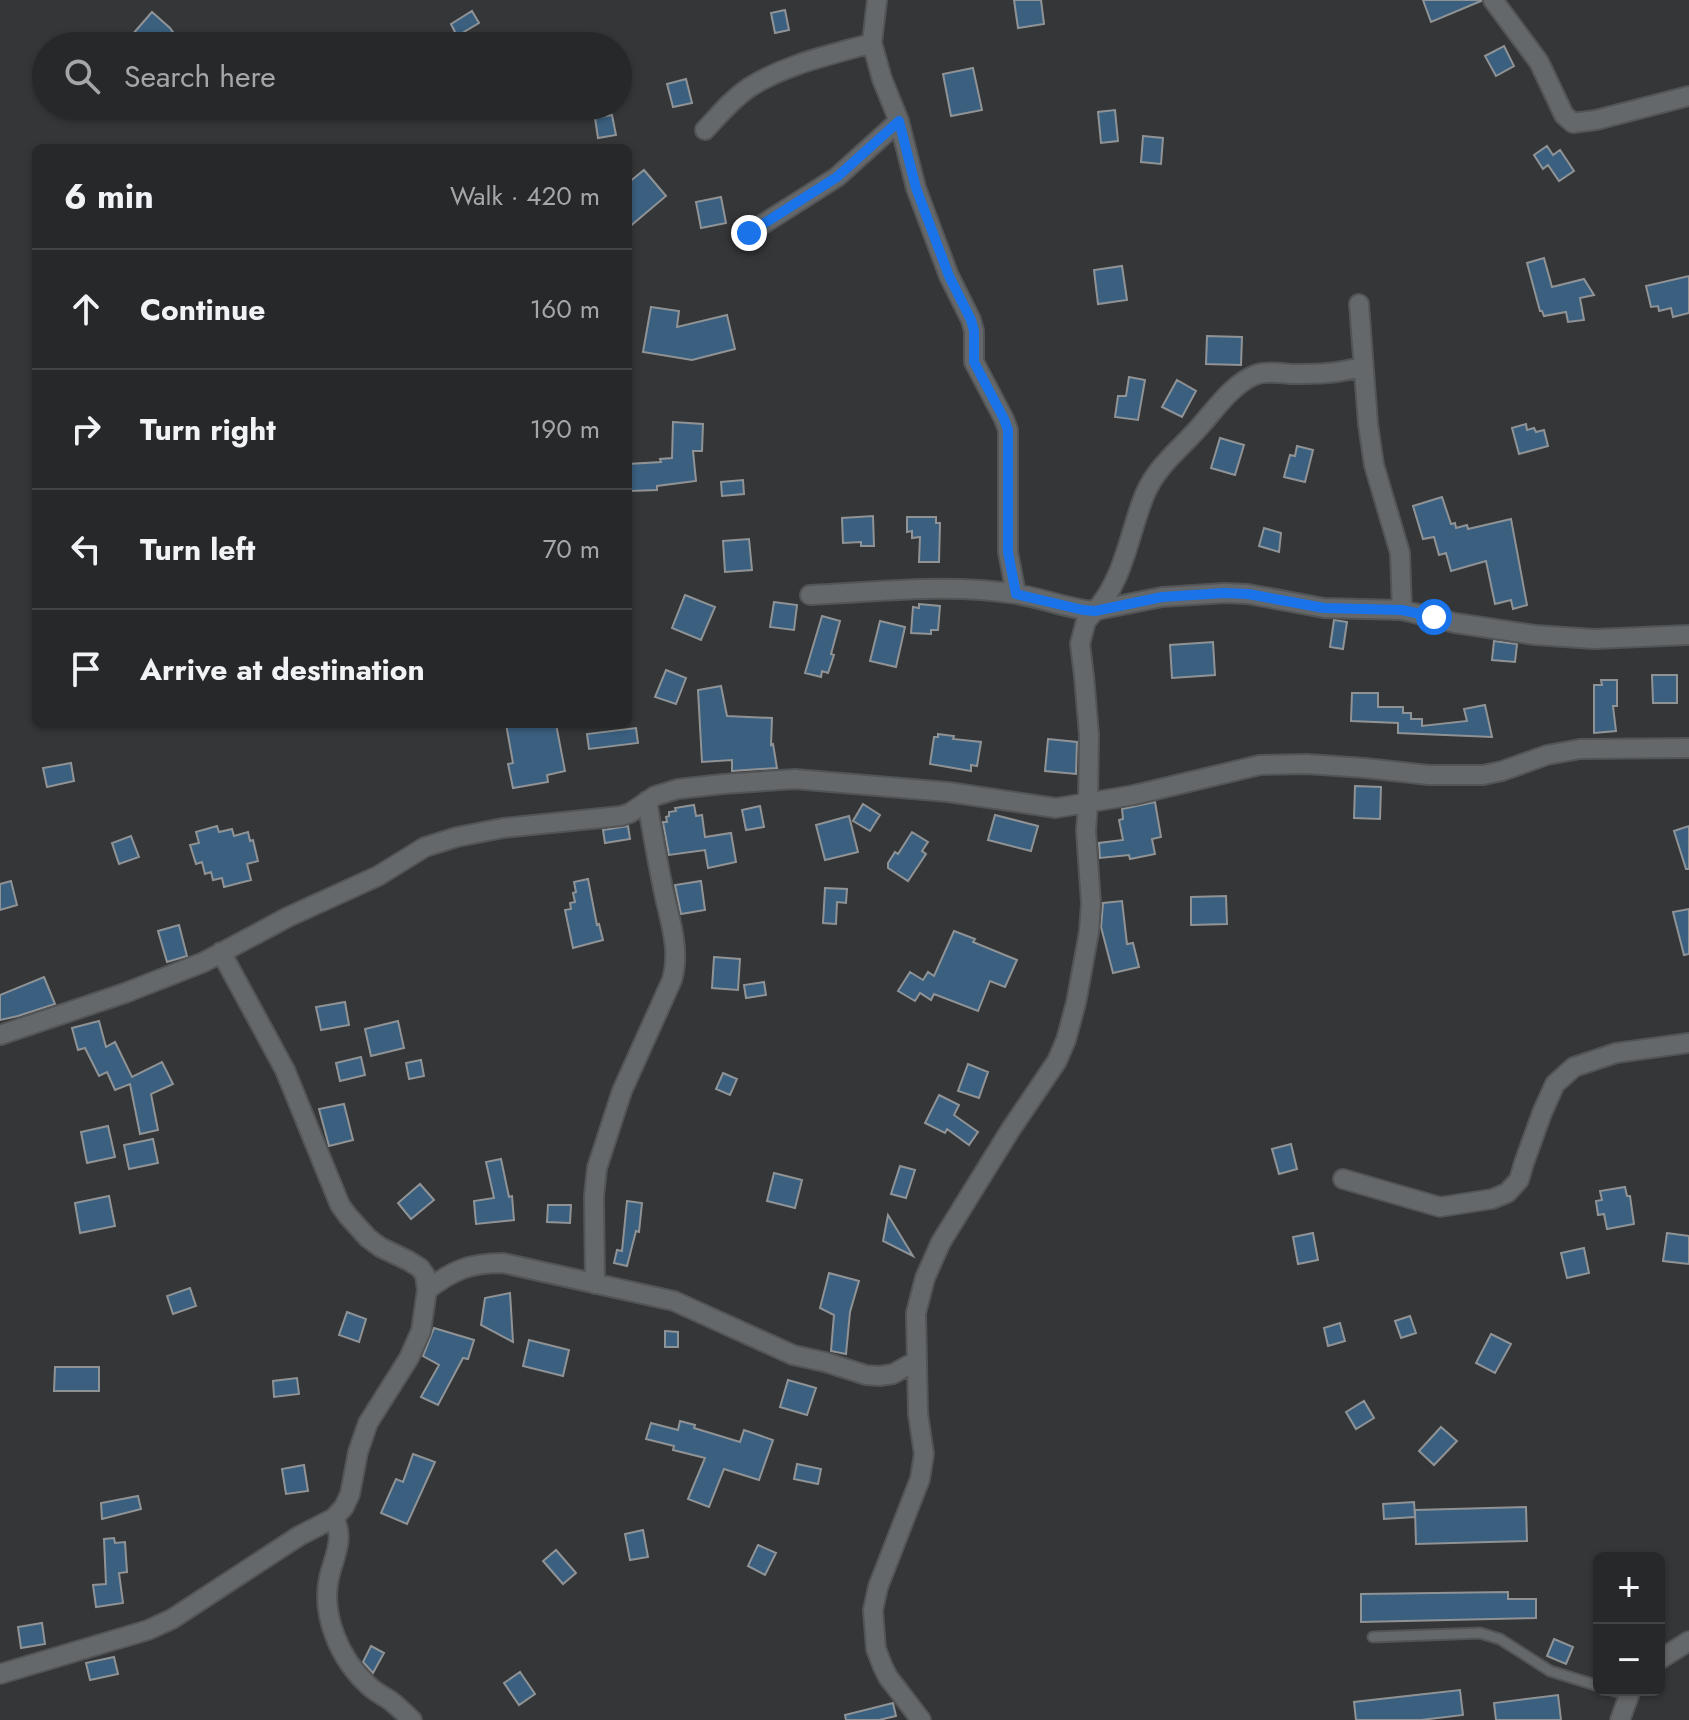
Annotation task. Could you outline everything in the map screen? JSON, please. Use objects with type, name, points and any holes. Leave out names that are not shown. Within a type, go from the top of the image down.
[{"type":"street","points":[[877,0],[872,43],[882,79],[899,121],[916,188],[949,276],[971,320],[974,362],[1008,430],[1008,552],[1016,594]]},
{"type":"street","points":[[1493,0],[1539,62],[1564,115],[1573,123],[1689,96]]},
{"type":"street","points":[[705,130],[727,105],[765,78],[872,43]]},
{"type":"street","points":[[749,233],[837,177],[899,121]]},
{"type":"street","points":[[1359,304],[1368,424],[1374,465],[1400,553],[1402,610]]},
{"type":"street","points":[[921,1720],[883,1667],[876,1649],[873,1610],[878,1587],[920,1479],[924,1454],[918,1414],[916,1313],[925,1278],[941,1242],[1057,1061],[1076,1003],[1091,903],[1086,831],[1089,735],[1080,644],[1084,626],[1104,602],[1119,571],[1145,494],[1160,466],[1221,402],[1257,374],[1344,372],[1363,366]]},
{"type":"street","points":[[810,595],[942,587],[1016,594],[1095,611],[1162,597],[1248,594],[1324,608],[1402,610],[1455,623],[1535,635],[1594,639],[1689,635]]},
{"type":"street","points":[[0,1035],[125,993],[204,962],[288,917],[378,876],[425,847],[447,839],[493,829],[610,819],[630,813],[655,796],[678,789],[803,779],[948,792],[1056,808],[1134,795],[1260,765],[1307,764],[1429,775],[1483,775],[1547,755],[1580,749],[1689,748]]},
{"type":"street","points":[[595,1284],[594,1196],[597,1168],[622,1091],[676,967],[674,938],[647,801]]},
{"type":"street","points":[[0,1674],[148,1630],[185,1611],[299,1536],[334,1518],[350,1494],[358,1452],[368,1423],[409,1358],[421,1331],[427,1290],[425,1275],[420,1268],[368,1238],[340,1205],[285,1070],[221,952]]},
{"type":"street","points":[[1343,1179],[1440,1207],[1492,1199],[1507,1193],[1519,1180],[1537,1125],[1555,1084],[1574,1067],[1616,1053],[1689,1043]]},
{"type":"street","points":[[427,1290],[456,1270],[485,1263],[503,1263],[674,1301],[793,1355],[866,1375],[893,1374],[916,1361]]},
{"type":"street","points":[[334,1518],[338,1527],[338,1550],[329,1578],[327,1599],[329,1619],[336,1639],[364,1681],[412,1720]]},
{"type":"street","points":[[1665,1656],[1689,1641]]},
{"type":"street","points":[[1620,1720],[1623,1696]]},
{"type":"lane","points":[[1373,1637],[1480,1633],[1500,1639],[1550,1671],[1593,1684]]},
{"type":"building","points":[[1014,0],[1041,0],[1044,24],[1018,28]]},
{"type":"building","points":[[1423,0],[1481,0],[1481,1],[1431,22]]},
{"type":"building","points":[[785,10],[789,30],[775,33],[771,13]]},
{"type":"building","points":[[472,11],[479,23],[464,32],[455,32],[451,24]]},
{"type":"building","points":[[152,12],[173,32],[135,32]]},
{"type":"building","points":[[1504,46],[1514,66],[1496,76],[1485,56]]},
{"type":"building","points":[[973,68],[982,110],[951,116],[943,74]]},
{"type":"building","points":[[686,79],[692,103],[673,107],[667,84]]},
{"type":"building","points":[[1115,110],[1118,141],[1101,143],[1098,112]]},
{"type":"building","points":[[595,120],[613,120],[616,135],[598,138]]},
{"type":"building","points":[[1143,136],[1163,138],[1161,164],[1141,162]]},
{"type":"building","points":[[1547,146],[1553,155],[1560,150],[1574,171],[1559,181],[1548,165],[1543,169],[1534,155]]},
{"type":"building","points":[[644,170],[666,196],[632,225],[632,180]]},
{"type":"building","points":[[721,197],[726,223],[701,228],[696,202]]},
{"type":"building","points":[[1544,258],[1552,287],[1584,279],[1594,295],[1580,298],[1584,320],[1568,322],[1566,312],[1544,316],[1540,311],[1527,263]]},
{"type":"building","points":[[1122,266],[1127,300],[1098,304],[1094,270]]},
{"type":"building","points":[[1689,276],[1689,313],[1673,317],[1671,308],[1659,311],[1658,306],[1651,307],[1646,286]]},
{"type":"building","points":[[651,307],[679,311],[677,327],[727,315],[735,349],[692,360],[643,352]]},
{"type":"building","points":[[1207,336],[1242,337],[1241,365],[1206,364]]},
{"type":"building","points":[[1129,377],[1145,380],[1138,420],[1115,417],[1118,396],[1126,396]]},
{"type":"building","points":[[1177,380],[1196,391],[1182,417],[1162,407]]},
{"type":"building","points":[[673,422],[703,424],[702,451],[693,451],[696,481],[657,486],[657,490],[632,491],[632,464],[672,458]]},
{"type":"building","points":[[1526,424],[1527,430],[1544,430],[1548,446],[1519,454],[1512,428]]},
{"type":"building","points":[[1220,438],[1244,445],[1235,475],[1211,468]]},
{"type":"building","points":[[1297,446],[1313,450],[1305,482],[1284,477],[1290,455],[1295,456]]},
{"type":"building","points":[[743,480],[744,494],[722,496],[721,482]]},
{"type":"building","points":[[1442,497],[1451,524],[1455,523],[1456,528],[1467,525],[1468,529],[1511,519],[1527,605],[1513,609],[1511,600],[1495,604],[1486,561],[1451,571],[1446,553],[1439,555],[1434,537],[1423,539],[1413,506]]},
{"type":"building","points":[[873,516],[874,546],[861,546],[861,542],[843,543],[842,518]]},
{"type":"building","points":[[907,517],[936,517],[936,523],[940,523],[939,562],[919,562],[920,537],[912,538],[912,531],[907,532]]},
{"type":"building","points":[[1264,528],[1281,533],[1279,552],[1259,546]]},
{"type":"building","points":[[749,539],[752,570],[725,572],[723,541]]},
{"type":"building","points":[[685,595],[715,607],[701,640],[672,628]]},
{"type":"building","points":[[774,602],[797,605],[794,630],[770,627]]},
{"type":"building","points":[[919,604],[940,606],[938,630],[931,630],[931,634],[911,633],[913,607],[919,608]]},
{"type":"building","points":[[822,616],[840,621],[828,673],[822,671],[821,677],[805,673]]},
{"type":"building","points":[[1334,620],[1347,622],[1343,649],[1330,647]]},
{"type":"building","points":[[880,621],[905,627],[896,667],[870,661]]},
{"type":"building","points":[[1494,641],[1517,644],[1515,662],[1492,660]]},
{"type":"building","points":[[1213,642],[1215,675],[1172,678],[1170,645]]},
{"type":"building","points":[[666,670],[686,678],[676,704],[655,697]]},
{"type":"building","points":[[1652,675],[1677,675],[1677,703],[1653,703]]},
{"type":"building","points":[[1601,680],[1617,680],[1617,706],[1613,706],[1616,731],[1594,733],[1594,685],[1602,685]]},
{"type":"building","points":[[721,686],[727,716],[772,718],[771,745],[777,768],[732,771],[732,760],[702,762],[698,690]]},
{"type":"building","points":[[1352,693],[1378,693],[1378,707],[1403,707],[1403,713],[1411,713],[1411,719],[1422,719],[1422,726],[1467,721],[1464,709],[1485,705],[1492,737],[1398,733],[1398,723],[1351,721]]},
{"type":"building","points":[[507,728],[557,728],[565,771],[547,775],[548,782],[513,788],[508,764],[513,763]]},
{"type":"building","points":[[636,728],[638,743],[589,749],[587,734]]},
{"type":"building","points":[[938,734],[981,742],[977,766],[971,765],[971,771],[930,764],[934,737]]},
{"type":"building","points":[[1048,739],[1077,742],[1076,774],[1045,771]]},
{"type":"building","points":[[71,763],[74,781],[47,787],[43,768]]},
{"type":"building","points":[[1355,786],[1381,787],[1380,819],[1354,818]]},
{"type":"building","points":[[1155,802],[1161,837],[1152,839],[1155,854],[1130,859],[1129,855],[1100,858],[1099,843],[1123,840],[1119,820],[1123,819],[1122,809]]},
{"type":"building","points":[[863,804],[880,815],[870,831],[853,821]]},
{"type":"building","points":[[694,805],[696,816],[702,815],[705,837],[731,833],[736,862],[708,868],[705,850],[669,855],[663,822],[667,822],[666,817],[669,812],[676,811],[675,808]]},
{"type":"building","points":[[760,806],[764,827],[746,830],[742,810]]},
{"type":"building","points":[[995,815],[1038,826],[1031,851],[988,840]]},
{"type":"building","points":[[849,816],[858,852],[825,860],[816,825]]},
{"type":"building","points":[[217,826],[219,832],[232,829],[234,836],[248,832],[258,861],[247,864],[251,880],[224,887],[222,878],[213,880],[211,872],[205,874],[202,862],[196,864],[190,845],[199,843],[196,832]]},
{"type":"building","points":[[628,826],[630,839],[605,843],[603,830]]},
{"type":"building","points":[[1689,826],[1689,869],[1686,869],[1674,831]]},
{"type":"building","points":[[912,832],[928,842],[922,851],[926,854],[908,881],[888,868],[888,863]]},
{"type":"building","points":[[131,836],[139,857],[119,864],[112,843]]},
{"type":"building","points":[[588,879],[603,940],[573,948],[565,910],[571,909],[570,903],[575,902],[574,882]]},
{"type":"building","points":[[11,881],[17,905],[0,910],[0,884]]},
{"type":"building","points":[[701,881],[705,910],[681,914],[675,885]]},
{"type":"building","points":[[825,888],[847,889],[846,903],[837,902],[836,924],[823,923]]},
{"type":"building","points":[[1226,896],[1227,924],[1191,925],[1191,897]]},
{"type":"building","points":[[1122,901],[1127,944],[1133,943],[1139,967],[1113,973],[1101,927],[1103,903]]},
{"type":"building","points":[[1689,909],[1689,954],[1684,955],[1673,912]]},
{"type":"building","points":[[179,925],[187,956],[167,962],[158,931]]},
{"type":"building","points":[[954,931],[1017,960],[1005,987],[990,981],[978,1011],[934,994],[931,1000],[920,993],[915,1001],[898,991],[910,972],[923,980],[928,972],[934,976]]},
{"type":"building","points":[[714,957],[740,959],[738,990],[712,988]]},
{"type":"building","points":[[44,977],[55,1004],[0,1020],[0,995]]},
{"type":"building","points":[[764,982],[766,995],[746,998],[744,985]]},
{"type":"building","points":[[345,1002],[349,1025],[321,1030],[316,1007]]},
{"type":"building","points":[[99,1021],[106,1047],[115,1042],[132,1077],[162,1062],[173,1084],[151,1094],[158,1130],[140,1134],[130,1084],[115,1090],[107,1072],[99,1076],[85,1048],[78,1050],[72,1028]]},
{"type":"building","points":[[398,1021],[404,1048],[371,1056],[365,1029]]},
{"type":"building","points":[[361,1057],[365,1075],[340,1081],[336,1063]]},
{"type":"building","points":[[421,1060],[424,1076],[409,1079],[406,1063]]},
{"type":"building","points":[[968,1064],[988,1072],[979,1098],[958,1091]]},
{"type":"building","points":[[723,1073],[737,1079],[730,1095],[716,1089]]},
{"type":"building","points":[[939,1095],[959,1105],[954,1115],[978,1132],[969,1145],[947,1129],[945,1133],[925,1123]]},
{"type":"building","points":[[344,1104],[353,1140],[329,1146],[319,1109]]},
{"type":"building","points":[[108,1126],[115,1157],[87,1163],[81,1132]]},
{"type":"building","points":[[153,1139],[158,1163],[129,1169],[124,1145]]},
{"type":"building","points":[[1291,1144],[1297,1169],[1279,1174],[1272,1149]]},
{"type":"building","points":[[501,1159],[509,1197],[512,1196],[514,1220],[476,1224],[474,1201],[494,1198],[486,1162]]},
{"type":"building","points":[[900,1166],[915,1170],[906,1198],[891,1194]]},
{"type":"building","points":[[774,1173],[802,1180],[795,1208],[767,1201]]},
{"type":"building","points":[[420,1184],[434,1200],[411,1219],[398,1203]]},
{"type":"building","points":[[1625,1187],[1627,1196],[1630,1196],[1634,1224],[1607,1229],[1604,1214],[1598,1215],[1596,1201],[1602,1200],[1600,1191]]},
{"type":"building","points":[[109,1196],[115,1226],[80,1233],[75,1203]]},
{"type":"building","points":[[627,1201],[642,1203],[639,1232],[636,1231],[627,1266],[614,1263],[617,1250],[622,1251]]},
{"type":"building","points":[[548,1205],[571,1205],[570,1223],[547,1222]]},
{"type":"building","points":[[888,1215],[913,1256],[883,1241]]},
{"type":"building","points":[[1313,1233],[1318,1260],[1298,1264],[1293,1237]]},
{"type":"building","points":[[1667,1233],[1689,1236],[1689,1264],[1663,1261]]},
{"type":"building","points":[[1584,1248],[1589,1273],[1567,1278],[1561,1253]]},
{"type":"building","points":[[829,1273],[859,1281],[850,1312],[846,1354],[831,1351],[834,1315],[820,1308]]},
{"type":"building","points":[[190,1288],[196,1306],[173,1314],[167,1296]]},
{"type":"building","points":[[510,1293],[513,1342],[481,1325],[485,1298]]},
{"type":"building","points":[[347,1312],[366,1319],[359,1342],[339,1335]]},
{"type":"building","points":[[1410,1316],[1416,1333],[1401,1338],[1395,1321]]},
{"type":"building","points":[[1340,1323],[1345,1341],[1328,1346],[1324,1328]]},
{"type":"building","points":[[434,1328],[474,1340],[468,1359],[463,1358],[438,1405],[421,1397],[439,1365],[423,1356]]},
{"type":"building","points":[[665,1331],[678,1332],[678,1347],[665,1347]]},
{"type":"building","points":[[1491,1334],[1511,1344],[1495,1373],[1476,1363]]},
{"type":"building","points":[[529,1340],[569,1350],[563,1376],[523,1366]]},
{"type":"building","points":[[55,1367],[99,1367],[99,1391],[54,1391]]},
{"type":"building","points":[[297,1378],[299,1394],[274,1397],[273,1381]]},
{"type":"building","points":[[788,1380],[816,1388],[807,1415],[780,1407]]},
{"type":"building","points":[[1364,1401],[1374,1418],[1356,1429],[1346,1412]]},
{"type":"building","points":[[680,1421],[740,1442],[744,1430],[773,1440],[759,1480],[724,1469],[709,1507],[688,1499],[705,1458],[646,1439],[651,1423],[678,1430]]},
{"type":"building","points":[[1441,1427],[1457,1441],[1434,1465],[1419,1451]]},
{"type":"building","points":[[413,1454],[435,1462],[407,1524],[381,1513],[396,1479],[403,1482]]},
{"type":"building","points":[[797,1464],[821,1469],[818,1484],[794,1479]]},
{"type":"building","points":[[304,1465],[308,1491],[286,1494],[282,1469]]},
{"type":"building","points":[[138,1496],[141,1509],[102,1519],[101,1503]]},
{"type":"building","points":[[1414,1502],[1415,1517],[1384,1519],[1383,1504]]},
{"type":"building","points":[[1526,1507],[1527,1541],[1416,1544],[1415,1510]]},
{"type":"building","points":[[643,1530],[648,1557],[630,1560],[625,1534]]},
{"type":"building","points":[[114,1538],[115,1543],[125,1542],[127,1572],[119,1573],[123,1603],[96,1607],[93,1585],[106,1584],[104,1539]]},
{"type":"building","points":[[758,1545],[776,1553],[765,1575],[748,1566]]},
{"type":"building","points":[[556,1550],[576,1573],[563,1584],[543,1561]]},
{"type":"building","points":[[1508,1592],[1508,1599],[1536,1599],[1536,1618],[1361,1622],[1361,1594]]},
{"type":"building","points":[[42,1623],[45,1644],[21,1648],[18,1627]]},
{"type":"building","points":[[1554,1639],[1573,1647],[1566,1664],[1547,1656]]},
{"type":"building","points":[[371,1646],[384,1653],[373,1673],[363,1662]]},
{"type":"building","points":[[114,1657],[118,1674],[90,1680],[86,1663]]},
{"type":"building","points":[[520,1672],[535,1694],[519,1705],[504,1683]]},
{"type":"building","points":[[1460,1690],[1463,1715],[1421,1720],[1356,1720],[1354,1702]]},
{"type":"building","points":[[1558,1695],[1561,1720],[1496,1720],[1494,1703]]},
{"type":"building","points":[[893,1703],[896,1716],[879,1720],[846,1720],[845,1715]]},
{"type":"route","points":[[749,233],[837,177],[899,121],[916,188],[949,276],[971,320],[974,362],[1008,430],[1008,552],[1016,594],[1095,611],[1162,597],[1248,594],[1324,608],[1402,610],[1434,617]]}]
